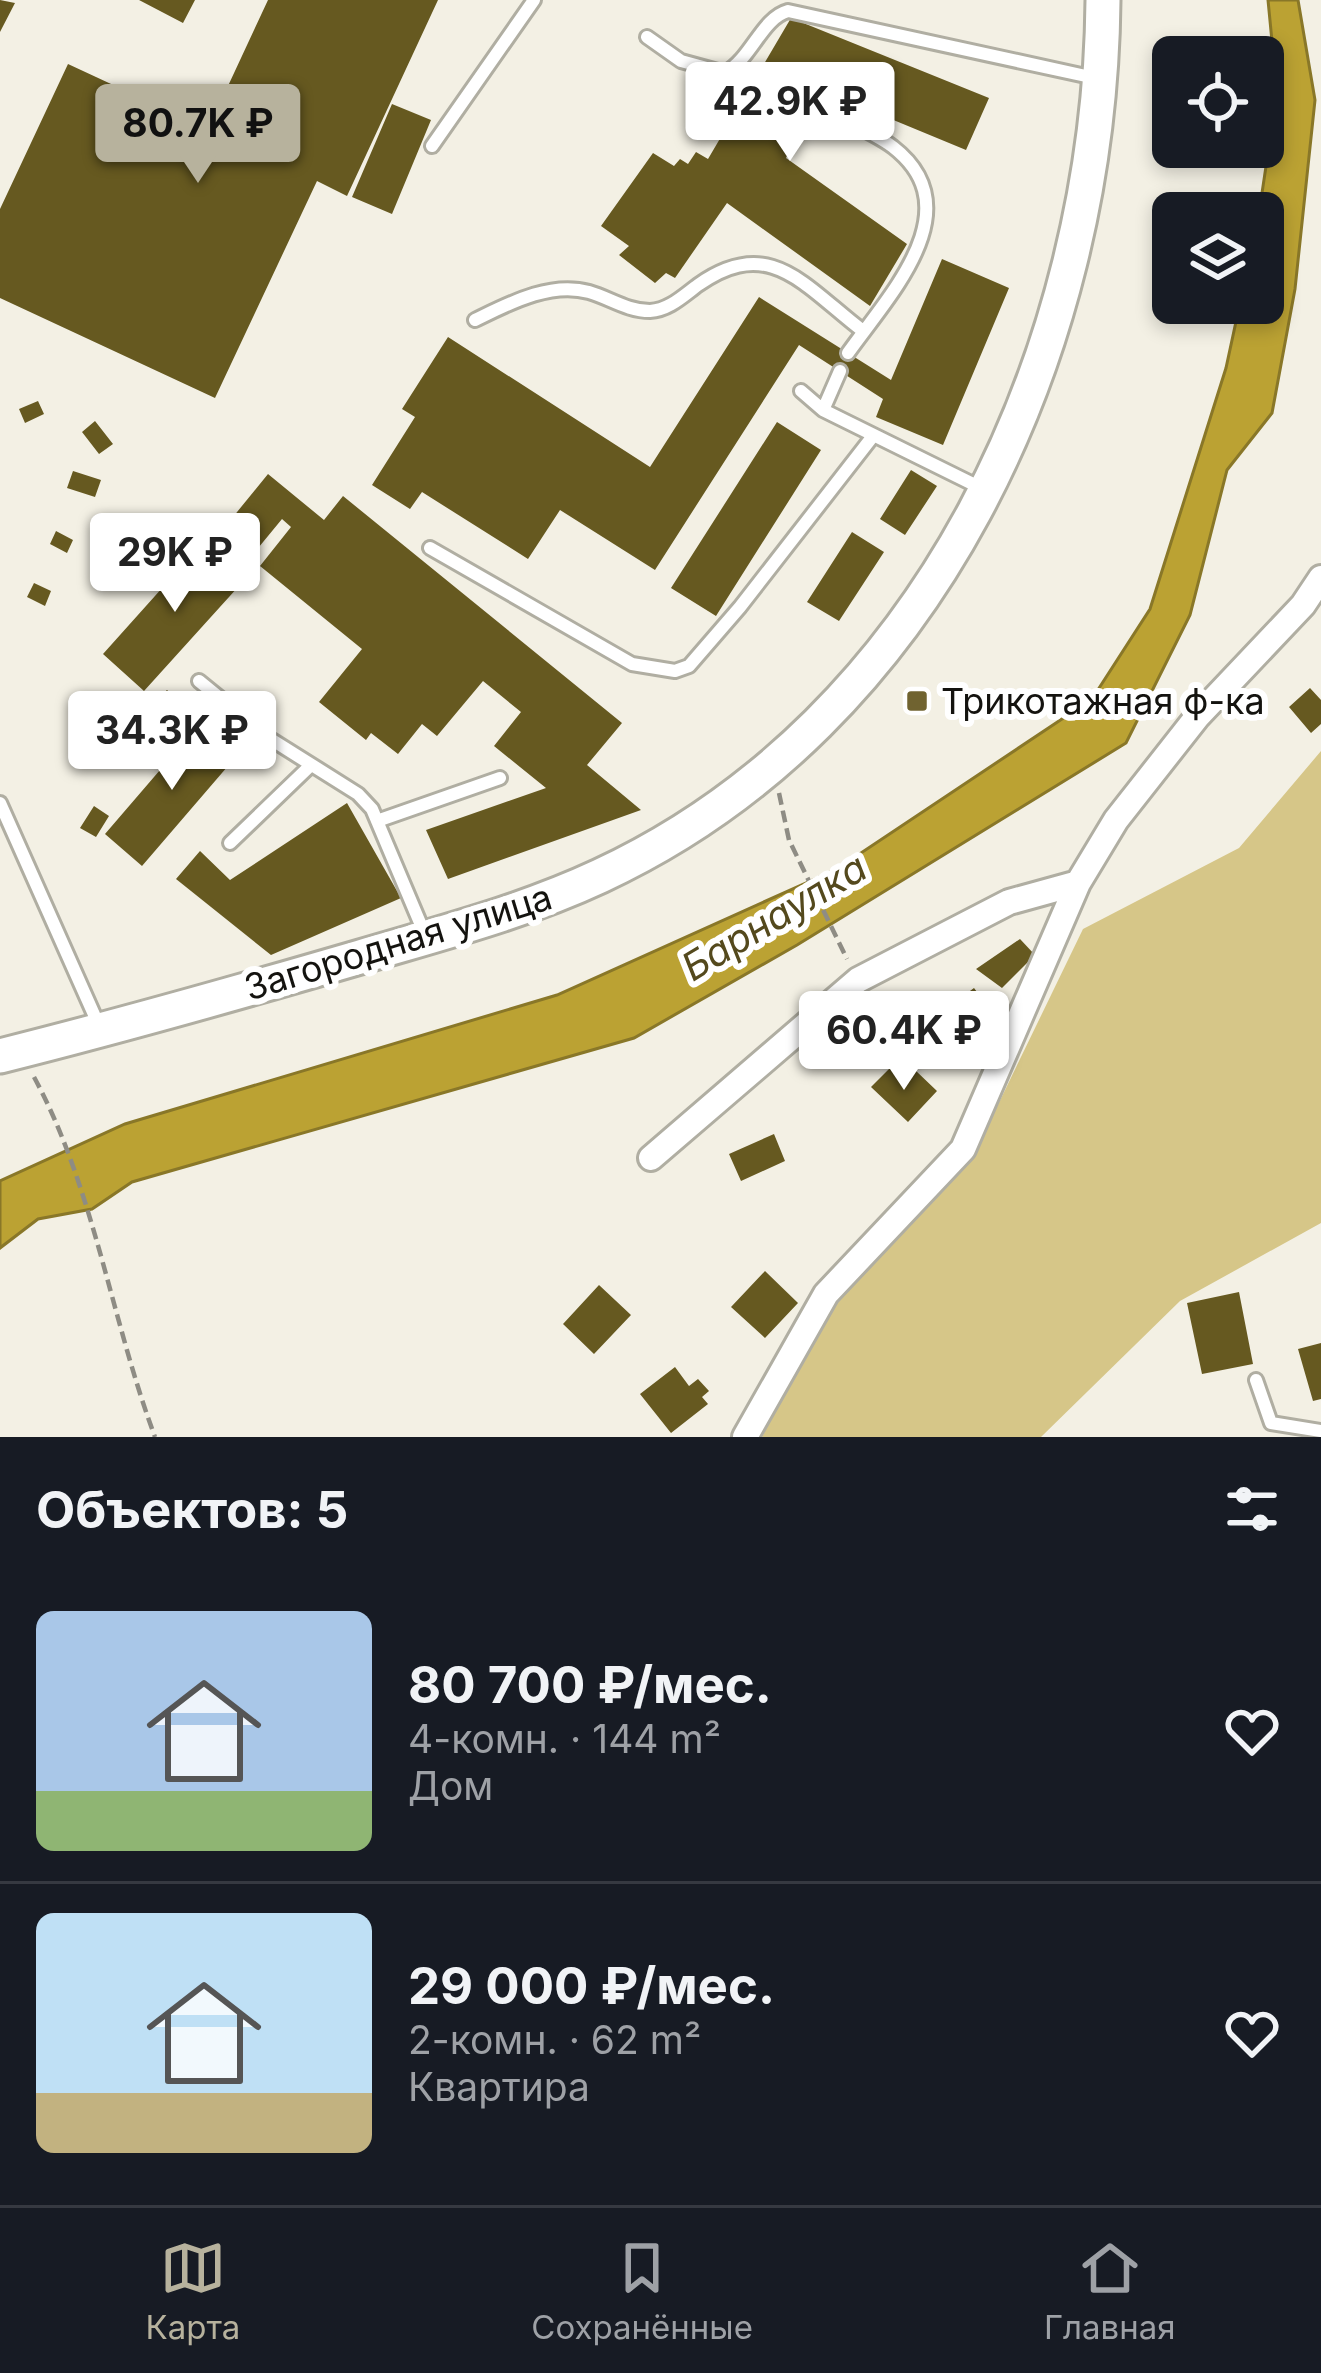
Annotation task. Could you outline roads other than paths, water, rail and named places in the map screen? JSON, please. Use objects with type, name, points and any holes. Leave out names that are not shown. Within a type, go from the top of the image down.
[{"type":"main road","name":"Загородная улица","points":[[10,1054],[517,911],[604,874],[696,820],[774,764],[844,699],[896,638],[969,527],[1058,310],[1085,192],[1102,80],[1102,0]]},
{"type":"street","points":[[745,1437],[826,1294],[963,1149],[1078,883],[1116,820],[1197,717],[1303,605],[1321,578]]},
{"type":"street","points":[[651,1158],[859,980],[1010,902],[1078,883]]},
{"type":"lane","points":[[432,146],[534,0]]},
{"type":"lane","points":[[647,37],[681,61],[724,73],[741,64],[775,17],[788,11],[1102,80]]},
{"type":"lane","points":[[828,112],[892,147],[917,172],[928,204],[927,234],[848,353]]},
{"type":"lane","points":[[475,320],[539,292],[585,290],[622,307],[664,310],[729,265],[753,260],[788,274],[863,332]]},
{"type":"lane","points":[[823,410],[840,371]]},
{"type":"lane","points":[[801,392],[823,410],[986,490]]},
{"type":"lane","points":[[430,548],[632,664],[658,673],[675,671],[689,666],[727,622],[873,436]]},
{"type":"lane","points":[[199,681],[310,766],[358,794],[376,821],[427,938]]},
{"type":"lane","points":[[230,843],[310,766]]},
{"type":"lane","points":[[376,821],[500,778]]},
{"type":"lane","points":[[0,802],[100,1030]]},
{"type":"lane","points":[[1256,1380],[1270,1424],[1321,1431]]},
{"type":"water","name":"Барнаулка","points":[[1268,0],[1298,0],[1315,100],[1295,289],[1272,413],[1227,470],[1190,615],[1126,743],[797,945],[634,1038],[132,1182],[92,1209],[38,1219],[0,1248],[0,1181],[125,1124],[557,995],[837,869],[1092,699],[1150,609],[1235,324],[1284,324],[1284,192],[1262,192],[1266,168],[1284,168],[1284,36],[1271,36]]},
{"type":"place","name":"Трикотажная ф-ка","points":[[917,701]]}]
